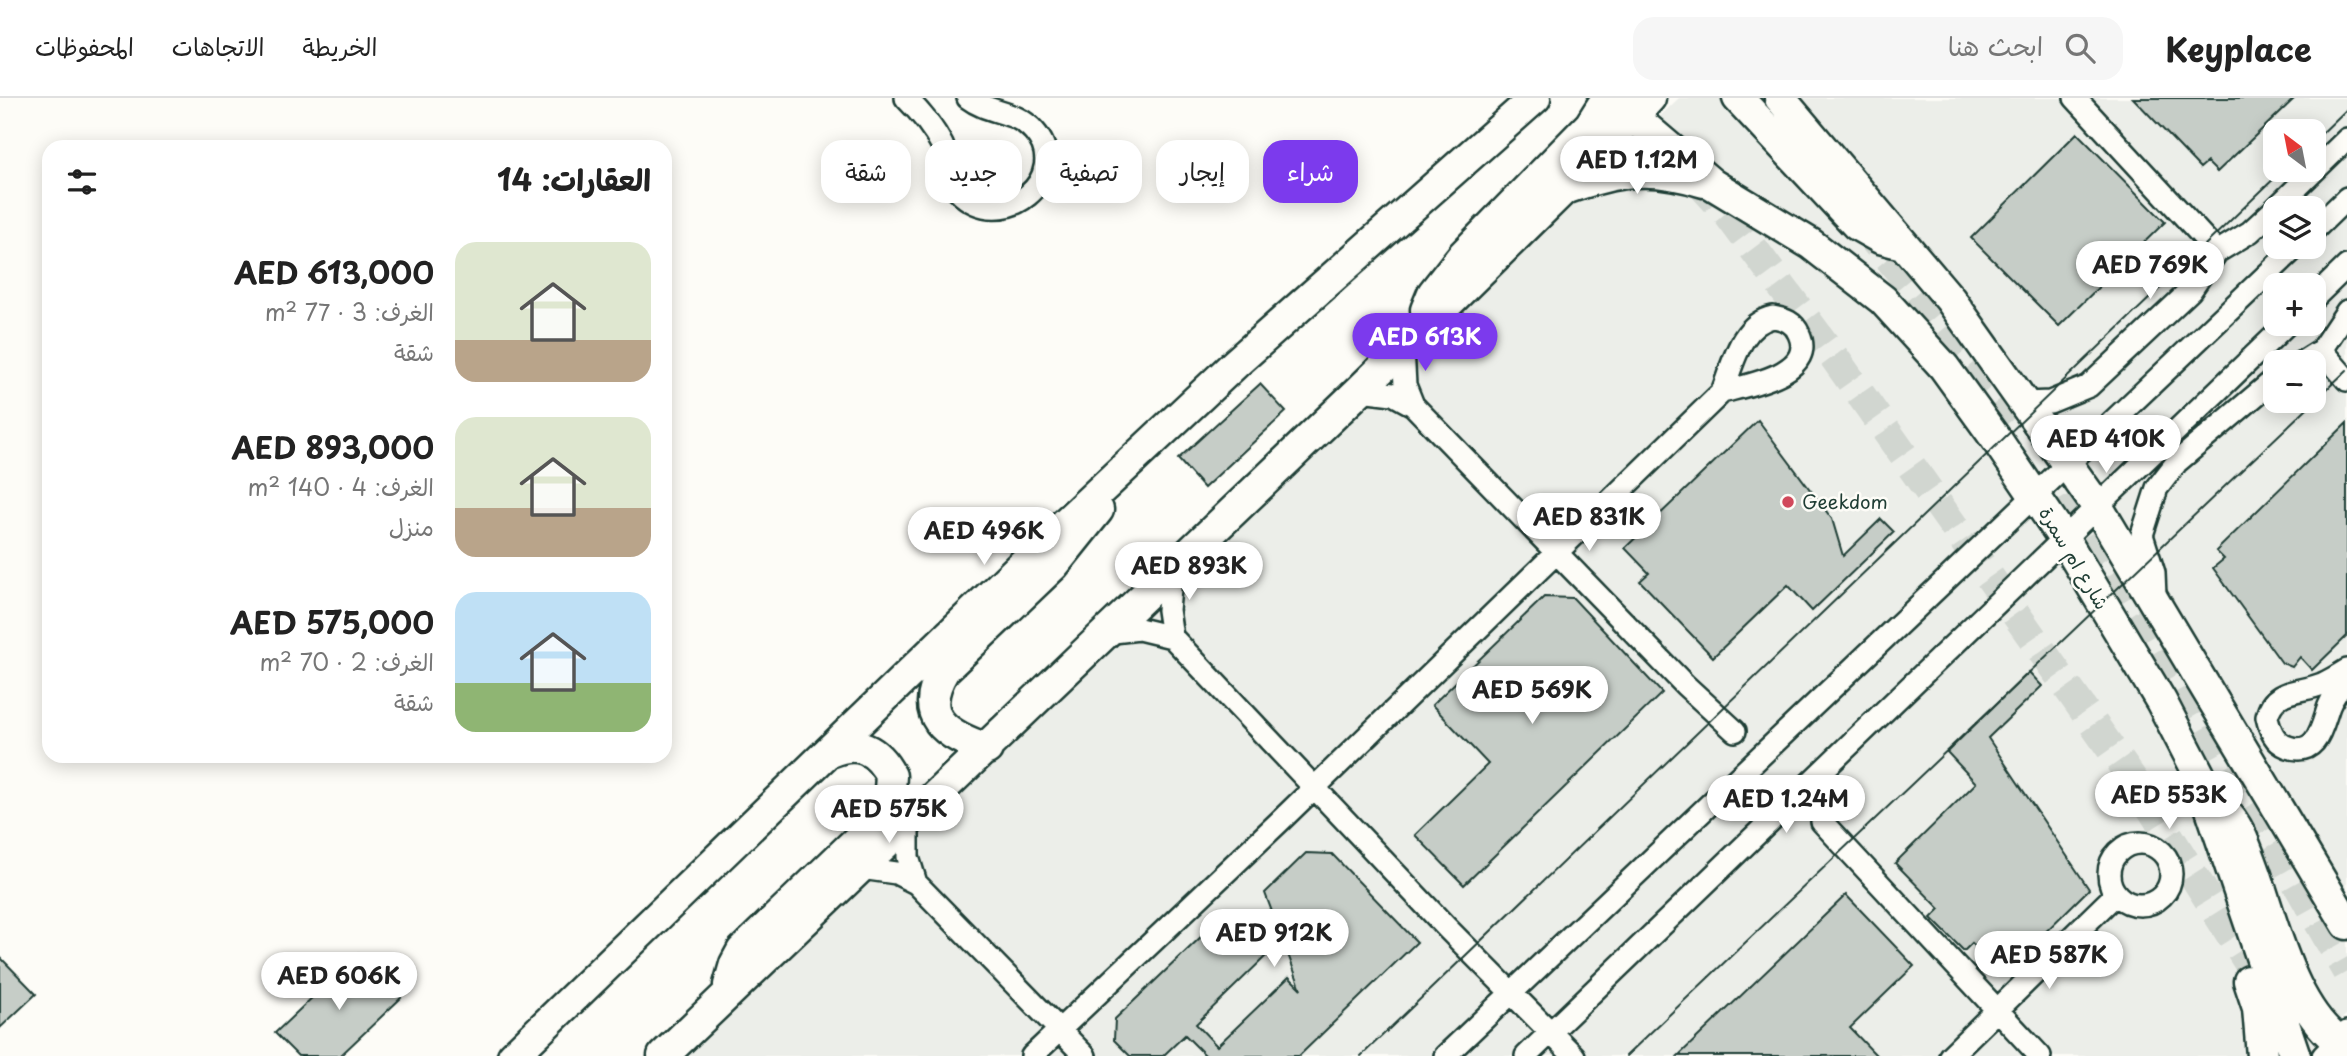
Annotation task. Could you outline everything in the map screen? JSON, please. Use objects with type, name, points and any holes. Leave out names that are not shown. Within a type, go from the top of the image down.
[{"type":"street","points":[[906,98],[923,116],[943,147],[957,190],[984,208],[1012,206],[1035,191],[1044,170],[1044,148],[1036,133],[1024,120],[981,106],[968,98]]},
{"type":"street","points":[[1502,128],[1512,98]]},
{"type":"street","points":[[513,1056],[1118,473],[1236,363],[1535,98]]},
{"type":"street","points":[[1738,98],[1857,225],[1880,238],[1906,246]]},
{"type":"street","points":[[2075,98],[2217,252]]},
{"type":"street","points":[[1784,101],[1950,299],[2097,506],[2155,598],[2347,923]]},
{"type":"street","points":[[674,1050],[729,992],[987,749],[1172,567],[1360,390],[1562,191],[1628,102]]},
{"type":"street","points":[[1413,405],[1405,385],[1409,342],[1433,293],[1448,272],[1590,125],[1628,102]]},
{"type":"street","name":"شارع ام سمرة","points":[[1628,102],[1712,184],[1811,244],[1883,300],[1944,367],[2035,494],[2161,701],[2209,799],[2295,1056]]},
{"type":"street","points":[[2288,196],[2347,139]]},
{"type":"street","points":[[1562,191],[1619,173],[1651,170],[1712,184]]},
{"type":"street","points":[[2326,218],[2347,198]]},
{"type":"street","points":[[2022,403],[2050,402],[2083,390],[2191,290],[2217,252],[2250,232],[2263,220]]},
{"type":"street","points":[[1445,1056],[2175,358],[2282,259]]},
{"type":"street","points":[[2326,286],[2347,266]]},
{"type":"street","points":[[2320,350],[2347,310]]},
{"type":"street","points":[[2150,330],[2175,358]]},
{"type":"street","points":[[1526,1056],[2274,336]]},
{"type":"street","points":[[2326,357],[2347,380]]},
{"type":"street","points":[[2155,598],[2154,573],[2142,535],[2157,488],[2177,462],[2263,389]]},
{"type":"street","points":[[1360,390],[1393,394],[1413,405],[1735,731]]},
{"type":"street","points":[[1032,1056],[1316,787],[1722,393]]},
{"type":"street","points":[[987,749],[956,738],[943,729],[935,715],[933,699],[936,684],[944,670],[1073,544],[1096,514],[1118,473]]},
{"type":"street","points":[[1172,567],[1168,610],[1172,637]]},
{"type":"street","points":[[1105,634],[1139,629],[1172,637],[1510,994],[1574,1056]]},
{"type":"street","points":[[2347,670],[2323,684],[2286,692],[2275,699],[2267,716],[2273,735],[2287,747],[2296,749],[2317,740],[2323,732],[2330,705],[2347,678]]},
{"type":"street","points":[[729,992],[730,977],[742,951],[878,820],[890,803],[891,776],[874,753],[860,745],[844,746],[830,752]]},
{"type":"street","points":[[2209,799],[2227,814],[2238,831],[2294,981],[2312,1012],[2339,1044]]},
{"type":"street","points":[[1822,822],[2040,1056]]},
{"type":"street","points":[[908,823],[907,847],[916,883]]},
{"type":"street","points":[[2229,864],[2222,883],[2222,902],[2258,1008],[2262,1056]]},
{"type":"street","points":[[861,867],[886,870],[916,883],[1085,1056]]},
{"type":"street","points":[[1950,1056],[2116,894]]},
{"type":"shaded area","points":[[1679,98],[2347,98],[2347,1014],[2303,1056],[677,1056]]},
{"type":"building","points":[[2133,98],[2295,98],[2273,119],[2263,119],[2263,128],[2217,172],[2207,162],[2200,168]]},
{"type":"building","points":[[2077,133],[2165,222],[2059,326],[1971,238]]},
{"type":"building","points":[[1260,384],[1286,412],[1204,488],[1178,459]]},
{"type":"building","points":[[1758,420],[1832,519],[1843,556],[1881,519],[1894,532],[1812,611],[1788,585],[1713,657],[1640,581],[1649,573],[1625,548]]},
{"type":"building","points":[[2347,423],[2347,636],[2312,670],[2300,657],[2292,667],[2282,663],[2213,568],[2224,559],[2216,551]]},
{"type":"building","points":[[1544,597],[1573,598],[1662,693],[1464,885],[1415,835],[1488,764],[1432,705]]},
{"type":"building","points":[[2029,672],[2042,686],[1988,738],[2089,889],[2012,965],[1999,954],[1991,962],[1972,943],[1964,951],[1931,918],[1940,909],[1895,863],[1976,783],[1947,752]]},
{"type":"building","points":[[1306,853],[1332,854],[1417,942],[1299,1056],[1206,1056],[1185,1035],[1163,1056],[1130,1056],[1114,1040],[1115,1019],[1226,913],[1267,955],[1196,1024],[1217,1046],[1289,977],[1301,989],[1265,893]]},
{"type":"building","points":[[1846,895],[1914,966],[1850,1028],[1877,1056],[1678,1056]]},
{"type":"building","points":[[358,954],[401,998],[340,1056],[298,1056],[275,1033]]},
{"type":"building","points":[[0,957],[36,994],[0,1028]]},
{"type":"tunnel","points":[[1696,179],[1727,213],[1834,357],[2138,787],[2268,994]]},
{"type":"tunnel","points":[[1860,223],[2018,415]]},
{"type":"tunnel","points":[[2071,493],[2173,663],[2347,972]]},
{"type":"tram line","points":[[2326,129],[2347,109]]},
{"type":"tram line","points":[[1361,1056],[2271,182]]},
{"type":"tram line","points":[[1626,1056],[2347,370]]},
{"type":"place","name":"Geekdom","points":[[1788,502]]}]
